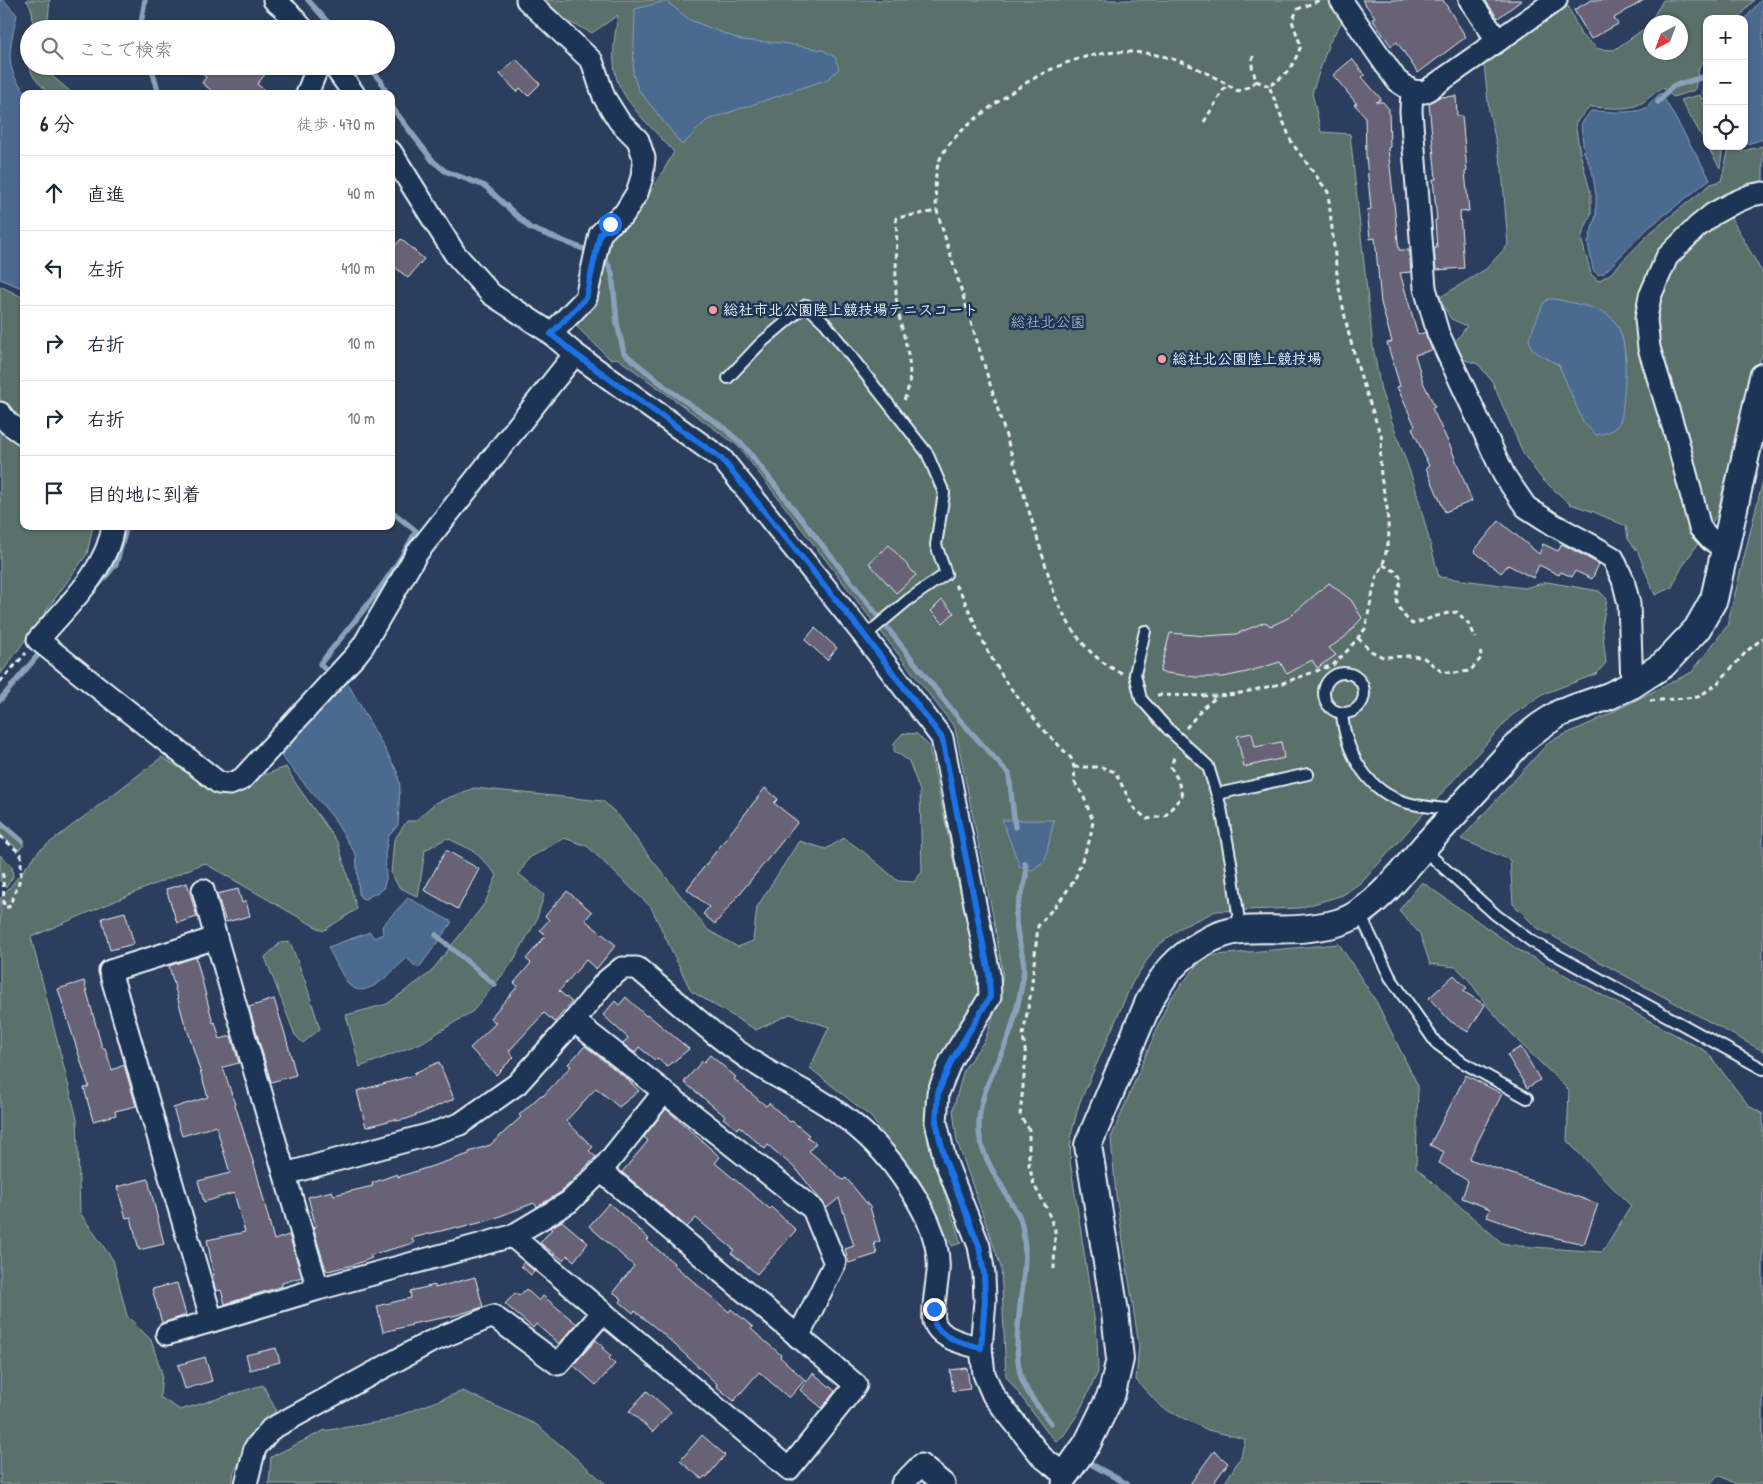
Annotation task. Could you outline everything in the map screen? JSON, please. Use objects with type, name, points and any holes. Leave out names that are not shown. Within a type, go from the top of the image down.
[{"type":"street","points":[[527,0],[537,12],[592,61],[604,97],[619,121],[638,140],[644,158],[642,177],[637,194],[624,214],[600,234],[586,298],[551,334]]},
{"type":"street","points":[[1340,0],[1397,82],[1412,90],[1425,92],[1556,0]]},
{"type":"street","points":[[1470,0],[1497,40]]},
{"type":"street","points":[[289,3],[298,20]]},
{"type":"street","points":[[309,90],[314,75]]},
{"type":"street","points":[[340,75],[351,90]]},
{"type":"street","points":[[1412,90],[1411,111],[1425,288],[1438,334],[1504,475],[1526,507],[1613,558],[1623,580],[1629,604],[1638,694]]},
{"type":"street","points":[[395,158],[455,254],[491,294],[551,334],[575,354],[722,459],[877,626],[942,738],[989,974],[990,997],[952,1060],[938,1093],[936,1122],[945,1160],[979,1246],[984,1274],[985,1301],[981,1348],[984,1374],[994,1395],[1042,1457],[1064,1479],[1087,1444],[1112,1393],[1120,1359],[1115,1312],[1088,1145],[1150,998],[1172,967],[1214,937],[1240,930],[1299,929],[1326,926],[1359,913],[1382,893],[1521,740],[1560,713],[1609,696],[1638,694],[1697,629],[1714,599],[1763,377]]},
{"type":"street","points":[[1726,548],[1711,540],[1700,528],[1677,438],[1649,348],[1646,319],[1650,296],[1667,257],[1713,214],[1752,195],[1763,193]]},
{"type":"street","points":[[112,530],[105,555],[97,570],[43,644],[219,783],[230,784],[242,779],[363,646],[417,553],[575,354]]},
{"type":"street","points":[[0,413],[8,423],[20,431]]},
{"type":"street","points":[[203,890],[318,1289]]},
{"type":"street","points":[[212,1321],[110,971],[216,938]]},
{"type":"street","points":[[285,1174],[431,1134],[460,1124],[517,1084],[574,1022],[605,982],[622,968],[637,968],[722,1039],[758,1065],[815,1097],[869,1137],[900,1174],[923,1210],[935,1243],[938,1269],[934,1322],[943,1334],[959,1342],[981,1348]]},
{"type":"street","points":[[574,1022],[813,1209],[835,1263],[798,1337]]},
{"type":"street","points":[[167,1334],[318,1289],[512,1236],[570,1202],[601,1170],[664,1092]]},
{"type":"street","points":[[512,1236],[788,1469],[856,1386],[601,1170]]},
{"type":"street","points":[[246,1484],[254,1448],[271,1429],[430,1342],[493,1316],[558,1364],[602,1312]]},
{"type":"street","points":[[902,1484],[920,1464],[944,1484]]},
{"type":"lane","points":[[728,378],[760,343],[806,305],[825,323],[927,454],[944,493],[936,545],[946,574],[908,600],[877,626]]},
{"type":"lane","points":[[1146,631],[1135,674],[1139,693],[1141,699],[1180,741],[1208,766],[1221,808],[1231,862],[1240,930]]},
{"type":"lane","points":[[1342,673],[1348,673],[1359,680],[1364,693],[1363,699],[1355,710],[1342,713],[1330,708],[1326,702],[1324,689],[1330,678],[1342,673]]},
{"type":"lane","points":[[1342,713],[1346,738],[1354,757],[1364,773],[1375,785],[1388,795],[1407,803],[1457,811]]},
{"type":"lane","points":[[1217,794],[1308,774]]},
{"type":"lane","points":[[1423,849],[1496,915],[1531,941],[1763,1069]]},
{"type":"lane","points":[[1359,913],[1390,977],[1436,1043],[1462,1062],[1527,1098]]},
{"type":"path","points":[[1269,86],[1279,80],[1292,67],[1301,46],[1292,20],[1298,9],[1320,0]]},
{"type":"path","points":[[1136,679],[1104,664],[1088,649],[1065,621],[1055,596],[937,211],[935,195],[936,176],[941,157],[968,124],[1013,90],[1042,72],[1063,64],[1114,52],[1143,53],[1192,65],[1238,91],[1249,87],[1256,80]]},
{"type":"path","points":[[1139,693],[1165,696],[1218,696],[1266,688],[1313,674],[1333,665],[1365,629],[1376,578],[1383,565],[1389,539],[1387,508],[1381,477],[1382,438],[1359,371],[1348,331],[1338,283],[1328,192],[1292,143],[1269,86],[1256,80],[1252,66],[1253,56]]},
{"type":"path","points":[[1204,122],[1227,84]]},
{"type":"path","points":[[896,414],[905,399],[909,386],[910,370],[907,345],[896,296],[896,218],[937,211]]},
{"type":"path","points":[[1383,565],[1395,571],[1402,579],[1396,592],[1396,603],[1403,615],[1412,624],[1428,620],[1443,613],[1456,612],[1469,624],[1476,638]]},
{"type":"path","points":[[946,574],[961,593],[988,652],[1006,682],[1040,726],[1071,758],[1074,767],[1075,784],[1083,795],[1093,821],[1083,861],[1075,879],[1062,898],[1038,926],[1031,992],[1023,1035],[1026,1057],[1020,1116],[1029,1129],[1029,1165],[1034,1185],[1046,1207],[1055,1230],[1054,1269]]},
{"type":"path","points":[[1358,638],[1372,651],[1383,657],[1406,655],[1424,658],[1441,671],[1452,673],[1470,671],[1482,657],[1480,652]]},
{"type":"path","points":[[1638,694],[1698,697],[1716,686],[1747,651],[1763,638]]},
{"type":"path","points":[[0,682],[43,644]]},
{"type":"path","points":[[1074,767],[1101,766],[1115,772],[1134,808],[1147,819],[1165,816],[1182,796],[1178,780],[1171,767],[1180,741],[1205,706],[1218,696]]},
{"type":"path","points":[[0,836],[21,854],[21,877],[9,907],[4,907],[3,875],[0,872]]},
{"type":"green space","points":[[26,0],[50,0],[48,20],[33,20],[30,7]]},
{"type":"green space","name":"総社北公園","points":[[523,0],[1331,0],[1344,18],[1329,43],[1312,93],[1321,132],[1350,134],[1373,347],[1381,391],[1415,486],[1439,577],[1524,588],[1547,582],[1599,591],[1607,599],[1602,626],[1606,663],[1596,674],[1543,694],[1511,716],[1364,880],[1343,895],[1300,908],[1216,911],[1182,927],[1155,948],[1132,983],[1079,1104],[1071,1135],[1070,1161],[1097,1337],[1098,1372],[1079,1412],[1064,1435],[1056,1441],[1047,1432],[1006,1376],[1001,1267],[957,1141],[953,1110],[964,1069],[985,1040],[997,1006],[1003,974],[955,728],[738,446],[617,358],[610,359],[572,322],[602,249],[653,189],[674,152],[640,116],[619,85],[616,76],[614,53],[618,15],[592,33]]},
{"type":"green space","points":[[1663,0],[1754,0],[1741,15],[1703,15],[1703,62],[1699,67],[1695,90],[1673,97],[1663,88],[1635,106],[1622,108],[1590,107],[1575,123],[1580,153],[1591,194],[1591,214],[1581,238],[1591,274],[1598,281],[1610,274],[1651,232],[1711,184],[1721,181],[1729,150],[1743,151],[1763,146],[1763,184],[1721,200],[1763,274],[1763,351],[1736,435],[1717,515],[1682,567],[1672,587],[1655,595],[1638,552],[1628,539],[1626,526],[1570,504],[1542,479],[1524,455],[1492,381],[1478,364],[1459,358],[1453,345],[1467,326],[1451,319],[1439,298],[1486,269],[1508,245],[1502,169],[1489,111],[1484,64],[1568,6],[1581,35],[1598,49],[1614,50],[1643,30],[1643,60],[1688,60],[1688,15],[1654,15]],"holes":[[[1617,325],[1622,337],[1626,360],[1563,374],[1559,365],[1537,353]]]},
{"type":"green space","points":[[34,75],[51,75],[68,90],[46,90]]},
{"type":"green space","points":[[1700,95],[1703,102],[1703,138],[1681,100]]},
{"type":"green space","points":[[1709,150],[1722,150],[1720,168]]},
{"type":"green space","points":[[0,286],[20,296],[20,530],[92,530],[87,554],[0,675]]},
{"type":"green space","points":[[1763,480],[1763,1051],[1536,927],[1513,904],[1510,860],[1461,839],[1550,741],[1593,722],[1692,672],[1727,626]]},
{"type":"green space","points":[[903,733],[917,734],[929,746],[982,994],[940,1058],[925,1102],[928,1143],[961,1243],[952,1246],[921,1186],[871,1117],[810,1068],[829,1027],[790,1014],[756,1030],[691,991],[651,907],[587,846],[564,838],[529,858],[519,874],[544,895],[536,921],[512,963],[473,1011],[421,1043],[360,1067],[346,1015],[387,1004],[430,973],[485,903],[497,875],[474,851],[447,838],[425,850],[418,897],[399,887],[391,874],[394,840],[407,821],[415,821],[435,803],[474,788],[603,801],[618,815],[708,930],[738,947],[753,941],[757,907],[799,841],[826,849],[844,838],[898,881],[914,882],[922,872],[920,791],[909,761],[894,751],[894,743]]},
{"type":"green space","points":[[162,757],[217,792],[286,767],[338,843],[357,909],[323,931],[204,863],[31,937],[77,1119],[80,1213],[113,1260],[127,1316],[151,1340],[162,1374],[160,1397],[180,1410],[263,1385],[276,1410],[234,1471],[232,1484],[0,1484],[0,899],[39,851]]},
{"type":"green space","points":[[0,825],[24,845],[19,850],[0,835]]},
{"type":"green space","points":[[0,855],[12,866],[13,877],[6,887],[0,881]]},
{"type":"green space","points":[[1422,882],[1517,949],[1707,1052],[1749,1106],[1763,1114],[1763,1484],[1736,1484],[1718,1475],[1710,1484],[1224,1484],[1241,1457],[1245,1439],[1208,1430],[1162,1408],[1136,1380],[1139,1346],[1116,1195],[1111,1138],[1169,1000],[1205,956],[1339,944],[1377,1003],[1418,1086],[1416,1168],[1502,1243],[1602,1252],[1631,1206],[1567,1141],[1569,1090],[1519,1042],[1456,967],[1430,964],[1420,934],[1399,910]]},
{"type":"green space","points":[[290,942],[320,1029],[303,1043],[295,1035],[265,957],[280,943]]},
{"type":"green space","points":[[463,1391],[537,1425],[606,1484],[269,1484],[271,1457],[323,1431],[385,1421]]},
{"type":"water","points":[[0,0],[4,0],[17,15],[10,57],[14,76],[24,90],[20,90],[20,287],[0,279]]},
{"type":"water","points":[[1763,0],[1763,139],[1748,144],[1748,60],[1748,15]]},
{"type":"water","points":[[666,1],[690,20],[741,40],[782,43],[823,50],[835,57],[839,69],[828,79],[707,120],[682,145],[638,89],[633,74],[635,9]]},
{"type":"water","points":[[1661,93],[1710,179],[1648,228],[1604,273],[1598,275],[1593,270],[1588,243],[1596,215],[1596,195],[1592,170],[1584,152],[1581,124],[1591,111],[1636,111],[1649,105]]},
{"type":"water","points":[[1548,299],[1556,299],[1601,311],[1612,318],[1619,329],[1625,357],[1622,415],[1619,424],[1606,433],[1596,435],[1583,422],[1559,365],[1537,353],[1531,347],[1529,338],[1543,304]]},
{"type":"water","points":[[346,680],[397,771],[400,786],[398,825],[388,837],[385,854],[386,879],[383,889],[365,899],[361,898],[359,894],[356,855],[332,816],[281,756]]},
{"type":"water","points":[[1002,820],[1054,820],[1045,860],[1033,870],[1020,867]]},
{"type":"water","points":[[408,898],[452,922],[417,968],[407,958],[388,976],[372,987],[364,990],[356,989],[349,985],[328,947],[370,932],[374,938],[383,934],[382,926]]},
{"type":"building","points":[[1362,0],[1443,0],[1466,37],[1418,73],[1397,42],[1391,46],[1372,19],[1375,17]]},
{"type":"building","points":[[1485,0],[1522,0],[1498,18]]},
{"type":"building","points":[[1591,0],[1644,0],[1614,18],[1618,24],[1591,39],[1574,10]]},
{"type":"building","points":[[516,59],[540,84],[528,96],[520,88],[517,92],[500,74]]},
{"type":"building","points":[[1352,59],[1365,75],[1362,77],[1381,99],[1376,102],[1383,102],[1389,109],[1390,147],[1388,148],[1399,250],[1409,250],[1411,272],[1400,273],[1418,335],[1425,332],[1432,350],[1415,355],[1423,382],[1435,407],[1432,408],[1451,448],[1472,501],[1445,512],[1426,468],[1429,466],[1412,428],[1415,426],[1397,387],[1400,386],[1387,343],[1392,342],[1381,303],[1375,238],[1370,239],[1367,210],[1371,209],[1366,156],[1365,116],[1333,75]]},
{"type":"building","points":[[204,75],[264,75],[257,84],[264,90],[211,90],[202,83],[206,77]]},
{"type":"building","points":[[1456,96],[1457,116],[1462,116],[1469,211],[1460,212],[1464,268],[1436,270],[1434,248],[1437,248],[1435,220],[1437,220],[1433,179],[1436,179],[1429,103],[1439,97]]},
{"type":"building","points":[[401,239],[424,259],[408,278],[395,267],[395,246]]},
{"type":"building","points":[[1499,521],[1539,554],[1543,544],[1558,551],[1562,544],[1599,564],[1592,579],[1575,571],[1572,577],[1561,572],[1559,575],[1539,565],[1533,578],[1508,565],[1501,573],[1474,551]]},
{"type":"building","points":[[889,545],[916,575],[896,593],[869,563]]},
{"type":"building","points":[[1329,583],[1351,600],[1362,618],[1345,637],[1329,648],[1336,655],[1317,668],[1312,660],[1287,674],[1280,662],[1223,677],[1195,677],[1160,672],[1170,633],[1206,636],[1236,634],[1265,622],[1271,626],[1288,618]]},
{"type":"building","points":[[942,600],[954,613],[943,623],[931,611]]},
{"type":"building","points":[[815,628],[837,648],[827,660],[805,640]]},
{"type":"building","points":[[1252,733],[1255,747],[1281,742],[1284,758],[1244,767],[1237,736]]},
{"type":"building","points":[[765,788],[778,799],[774,803],[798,822],[715,924],[703,914],[709,907],[687,889]]},
{"type":"building","points":[[446,850],[479,869],[458,909],[424,890]]},
{"type":"building","points":[[187,883],[197,917],[177,923],[166,889]]},
{"type":"building","points":[[238,889],[242,903],[246,901],[250,916],[226,922],[217,894]]},
{"type":"building","points":[[567,891],[592,912],[585,920],[616,945],[596,969],[586,960],[559,991],[572,1002],[555,1022],[544,1013],[509,1051],[514,1057],[496,1075],[470,1048],[496,1023],[490,1018],[518,986],[514,983],[531,963],[526,959],[546,935],[540,930],[549,920],[545,916]]},
{"type":"building","points":[[125,912],[134,944],[110,950],[102,918]]},
{"type":"building","points":[[196,957],[213,1023],[215,1022],[220,1039],[231,1036],[239,1063],[223,1067],[257,1174],[274,1240],[289,1235],[302,1277],[282,1283],[282,1286],[225,1304],[221,1290],[216,1291],[207,1240],[245,1232],[234,1193],[204,1202],[198,1181],[230,1173],[216,1126],[182,1136],[173,1108],[208,1097],[169,966]]},
{"type":"building","points":[[1454,975],[1467,988],[1463,991],[1485,1005],[1468,1032],[1450,1021],[1429,998]]},
{"type":"building","points":[[84,981],[102,1048],[105,1048],[112,1070],[124,1065],[136,1106],[115,1111],[116,1115],[93,1121],[84,1088],[89,1087],[58,989]]},
{"type":"building","points":[[626,997],[646,1016],[648,1015],[689,1049],[667,1067],[657,1058],[655,1060],[639,1047],[635,1053],[623,1044],[628,1038],[603,1015],[615,1001],[619,1005]]},
{"type":"building","points":[[274,999],[296,1075],[271,1082],[249,1007]]},
{"type":"building","points":[[585,1046],[627,1079],[639,1091],[619,1107],[596,1088],[566,1121],[593,1147],[589,1151],[596,1157],[561,1192],[537,1207],[534,1203],[490,1220],[412,1238],[414,1243],[370,1255],[372,1258],[353,1265],[326,1270],[313,1227],[316,1227],[308,1197],[332,1191],[334,1195],[373,1186],[372,1183],[397,1174],[398,1177],[469,1154],[469,1152],[490,1145],[521,1117],[519,1115],[541,1095],[543,1096],[571,1066],[568,1064]]},
{"type":"building","points":[[1521,1047],[1540,1080],[1527,1088],[1507,1055]]},
{"type":"building","points":[[710,1055],[736,1077],[734,1079],[766,1106],[769,1103],[790,1122],[792,1121],[809,1135],[807,1137],[816,1143],[809,1151],[843,1180],[846,1178],[870,1207],[880,1241],[874,1243],[877,1254],[849,1263],[845,1249],[854,1246],[839,1198],[827,1208],[797,1170],[768,1145],[765,1149],[739,1126],[737,1129],[723,1118],[725,1116],[684,1082],[702,1061],[704,1062]]},
{"type":"building","points":[[439,1062],[454,1099],[407,1119],[396,1121],[396,1119],[366,1127],[357,1091],[415,1075],[414,1073]]},
{"type":"building","points":[[1466,1075],[1502,1094],[1469,1159],[1598,1204],[1584,1244],[1529,1232],[1487,1217],[1490,1209],[1462,1198],[1468,1181],[1439,1163],[1444,1152],[1430,1145]]},
{"type":"building","points":[[666,1109],[720,1157],[715,1163],[770,1209],[771,1207],[796,1230],[757,1274],[731,1253],[734,1250],[696,1218],[687,1227],[622,1172],[648,1141],[644,1137]]},
{"type":"building","points":[[148,1179],[164,1244],[139,1250],[131,1217],[126,1218],[117,1187]]},
{"type":"building","points":[[609,1203],[649,1239],[647,1241],[673,1264],[729,1312],[731,1309],[753,1327],[751,1329],[781,1355],[780,1357],[805,1380],[789,1398],[759,1372],[734,1401],[662,1333],[635,1311],[633,1313],[620,1302],[622,1299],[613,1292],[634,1266],[589,1226]]},
{"type":"building","points":[[562,1221],[588,1243],[574,1261],[567,1255],[563,1260],[540,1243],[552,1229],[550,1228]]},
{"type":"building","points":[[524,1262],[535,1271],[531,1275],[521,1266]]},
{"type":"building","points":[[475,1277],[483,1307],[383,1332],[377,1306],[411,1298],[410,1291],[435,1285],[435,1288]]},
{"type":"building","points":[[177,1283],[186,1315],[162,1323],[152,1289]]},
{"type":"building","points":[[526,1289],[539,1301],[543,1296],[577,1324],[559,1344],[536,1324],[533,1328],[505,1304],[515,1293],[519,1296]]},
{"type":"building","points":[[596,1340],[604,1347],[602,1348],[611,1356],[609,1358],[615,1364],[596,1385],[573,1365]]},
{"type":"building","points":[[276,1348],[280,1362],[250,1370],[246,1355]]},
{"type":"building","points":[[205,1357],[212,1381],[185,1389],[178,1365]]},
{"type":"building","points":[[967,1368],[970,1389],[953,1391],[950,1370]]},
{"type":"building","points":[[813,1373],[835,1391],[822,1408],[800,1390]]},
{"type":"building","points":[[647,1391],[671,1412],[653,1432],[629,1411]]},
{"type":"building","points":[[702,1435],[725,1455],[707,1477],[705,1476],[702,1479],[680,1461]]},
{"type":"building","points":[[1214,1451],[1228,1463],[1213,1484],[1190,1484]]},
{"type":"waterway","points":[[142,20],[145,0]]},
{"type":"waterway","points":[[308,0],[326,20]]},
{"type":"waterway","points":[[154,75],[158,90]]},
{"type":"waterway","points":[[375,75],[385,90]]},
{"type":"waterway","points":[[1658,102],[1673,86],[1703,77]]},
{"type":"waterway","points":[[395,111],[433,161],[445,171],[485,186],[530,228],[586,250],[606,261],[612,273],[617,323],[624,353],[669,390],[724,428],[744,446],[959,719],[1009,774],[1015,827]]},
{"type":"waterway","points":[[331,676],[320,664],[384,583],[416,531],[395,514]]},
{"type":"waterway","points":[[91,594],[116,564],[126,530]]},
{"type":"waterway","points":[[0,700],[44,648]]},
{"type":"waterway","points":[[0,822],[22,841]]},
{"type":"waterway","points":[[1025,863],[1025,882],[1016,914],[1024,969],[1022,984],[1009,1036],[985,1091],[979,1125],[985,1155],[1019,1216],[1024,1237],[1025,1257],[1017,1341],[1018,1361],[1022,1380],[1031,1397],[1051,1423]]},
{"type":"waterway","points":[[436,935],[495,985]]},
{"type":"waterway","points":[[1091,1464],[1127,1484]]},
{"type":"place","name":"総社市北公園陸上競技場テニスコート","points":[[713,310]]},
{"type":"place","name":"総社北公園陸上競技場","points":[[1162,359]]},
{"type":"route","points":[[610,224],[600,234],[586,298],[551,334],[575,354],[722,459],[862,632],[942,738],[989,974],[990,997],[952,1060],[938,1093],[936,1122],[945,1160],[979,1246],[984,1274],[985,1301],[981,1348],[959,1342],[943,1334],[934,1322],[934,1309]]}]
